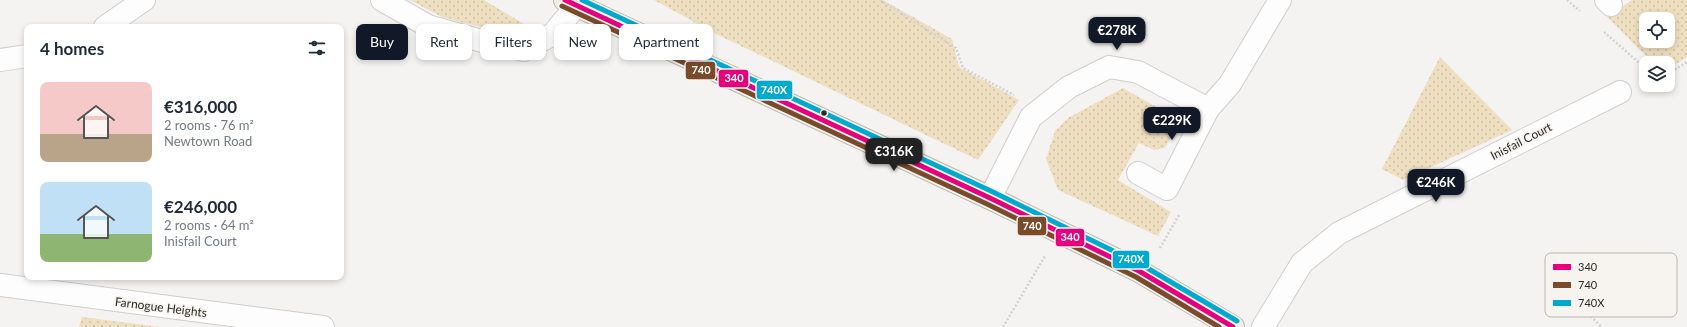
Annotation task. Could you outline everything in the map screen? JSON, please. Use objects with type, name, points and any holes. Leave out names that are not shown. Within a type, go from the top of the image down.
[{"type":"main road","points":[[570,3],[990,198],[1139,271],[1233,327]]},
{"type":"street","points":[[109,24],[144,0]]},
{"type":"street","points":[[382,0],[428,26],[482,41],[524,50],[553,34],[570,3]]},
{"type":"street","points":[[1138,173],[1167,189],[1208,109],[1230,84],[1280,0]]},
{"type":"street","points":[[0,60],[24,56]]},
{"type":"street","points":[[990,198],[1031,117],[1069,87],[1108,67],[1138,72],[1208,109]]},
{"type":"street","name":"Inisfail Court","points":[[1263,327],[1302,263],[1339,233],[1620,92]]},
{"type":"street","name":"Farnogue Heights","points":[[0,285],[323,327]]},
{"type":"path","points":[[880,0],[956,48],[963,68],[1021,99],[1031,117]]},
{"type":"path","points":[[1567,0],[1585,16]]},
{"type":"path","points":[[1602,30],[1639,63]]},
{"type":"path","points":[[1675,70],[1687,62]]},
{"type":"path","points":[[1003,327],[1059,232]]},
{"type":"path","points":[[1592,317],[1601,327]]},
{"type":"shaded area","points":[[410,0],[484,0],[524,24],[480,24],[480,27],[442,17]]},
{"type":"shaded area","points":[[654,0],[883,0],[952,39],[959,67],[1019,100],[978,160],[716,34],[713,32],[713,24],[698,24]]},
{"type":"shaded area","points":[[1632,0],[1687,0],[1687,57],[1675,65],[1675,56],[1646,56],[1607,17]]},
{"type":"shaded area","points":[[1440,57],[1512,130],[1403,180],[1382,169]]},
{"type":"shaded area","points":[[1123,88],[1172,116],[1177,125],[1165,148],[1154,150],[1139,143],[1118,180],[1171,212],[1158,236],[1058,190],[1046,159],[1055,131],[1068,118]]},
{"type":"shaded area","points":[[82,317],[160,327],[79,327]]},
{"type":"transit line","name":"340","points":[[565,0],[990,198],[1139,271],[1233,327]]},
{"type":"transit line","name":"740X","points":[[582,0],[993,192],[1142,265],[1237,321]]},
{"type":"transit line","name":"740","points":[[562,6],[987,204],[1136,277],[1219,327]]}]
